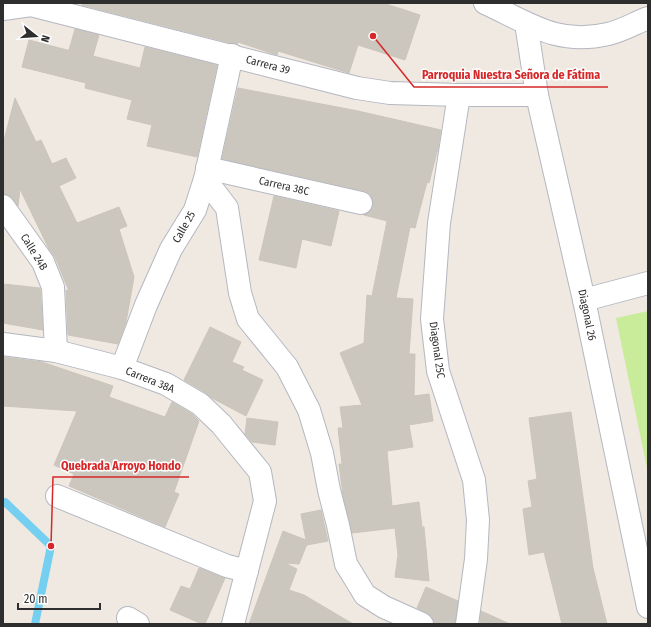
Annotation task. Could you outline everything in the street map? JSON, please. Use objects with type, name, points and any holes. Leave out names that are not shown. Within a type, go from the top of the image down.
[{"type":"street","points":[[485,3],[552,34],[579,38],[610,34],[648,18]]},
{"type":"street","name":"Carrera 39","points":[[3,9],[32,5],[357,88],[390,93],[537,95]]},
{"type":"street","name":"Diagonal 26","points":[[526,23],[537,95],[584,300],[648,607]]},
{"type":"street","name":"Calle 25","points":[[122,368],[146,305],[171,249],[195,210],[206,173],[232,55]]},
{"type":"street","name":"Diagonal 25C","points":[[459,95],[440,223],[432,319],[438,371],[475,486],[478,520],[476,559],[467,624]]},
{"type":"street","points":[[206,173],[227,208],[240,293],[248,319],[287,367],[309,410],[322,453],[346,564],[365,595],[384,607],[422,624]]},
{"type":"street","name":"Carrera 38C","points":[[206,173],[361,204]]},
{"type":"street","name":"Calle 24B","points":[[5,211],[43,262],[53,287],[56,351]]},
{"type":"street","points":[[584,300],[648,283]]},
{"type":"street","name":"Carrera 38A","points":[[3,344],[56,351],[122,368],[166,384],[200,404],[221,424],[260,472],[266,501],[247,571]]},
{"type":"street","points":[[57,496],[228,566],[247,571],[233,624]]},
{"type":"green space","points":[[648,311],[648,473],[616,318]]},
{"type":"building","points":[[82,3],[383,3],[420,15],[405,60],[358,45],[349,73],[278,51],[277,55],[238,42],[237,44],[231,43],[82,5]]},
{"type":"building","points":[[75,29],[99,35],[93,56],[140,68],[145,47],[217,65],[197,157],[147,146],[152,125],[127,119],[132,100],[85,88],[86,83],[22,67],[29,40],[69,50]]},
{"type":"building","points":[[238,88],[358,111],[441,130],[429,183],[427,182],[415,228],[410,227],[396,298],[413,299],[409,354],[415,354],[414,396],[429,394],[433,421],[409,425],[413,447],[387,451],[392,506],[419,502],[422,527],[424,527],[429,581],[395,577],[398,555],[395,528],[352,533],[343,495],[339,464],[342,464],[338,428],[343,428],[340,407],[362,405],[340,353],[364,343],[367,295],[372,296],[387,221],[364,215],[370,211],[373,205],[373,200],[370,194],[364,191],[222,159]]},
{"type":"building","points":[[15,98],[36,142],[41,140],[52,164],[66,158],[76,178],[59,186],[77,223],[119,207],[127,226],[119,229],[134,277],[126,322],[118,344],[68,335],[66,290],[69,291],[55,257],[49,249],[20,189],[18,206],[9,195],[3,194],[3,144]]},
{"type":"building","points":[[274,196],[339,211],[331,246],[302,239],[296,268],[259,260]]},
{"type":"building","points":[[3,284],[40,288],[43,330],[3,323]]},
{"type":"building","points":[[210,327],[241,342],[232,362],[244,367],[242,370],[263,380],[246,416],[212,398],[184,380]]},
{"type":"building","points":[[3,357],[42,362],[113,386],[109,397],[165,417],[172,402],[192,414],[199,421],[174,492],[179,494],[165,527],[69,486],[74,474],[54,465],[77,411],[3,406]]},
{"type":"building","points":[[571,412],[593,568],[607,624],[562,624],[544,552],[529,555],[523,509],[532,507],[528,481],[537,479],[529,418]]},
{"type":"building","points":[[247,418],[278,422],[275,445],[252,442],[245,434]]},
{"type":"building","points":[[321,510],[328,541],[307,544],[299,564],[285,563],[297,569],[289,590],[304,595],[353,624],[249,624],[283,531],[306,540],[301,514]]},
{"type":"building","points":[[199,568],[225,578],[205,624],[170,610],[181,586],[190,589]]},
{"type":"building","points":[[426,587],[458,601],[455,624],[434,624],[432,616],[417,608]]},
{"type":"building","points":[[481,611],[510,624],[480,624]]},
{"type":"waterway","points":[[3,503],[5,502],[51,546],[35,624]]},
{"type":"place","name":"Parroquia Nuestra Señora de Fátima","points":[[373,36]]},
{"type":"place","name":"Quebrada Arroyo Hondo","points":[[51,546]]}]
